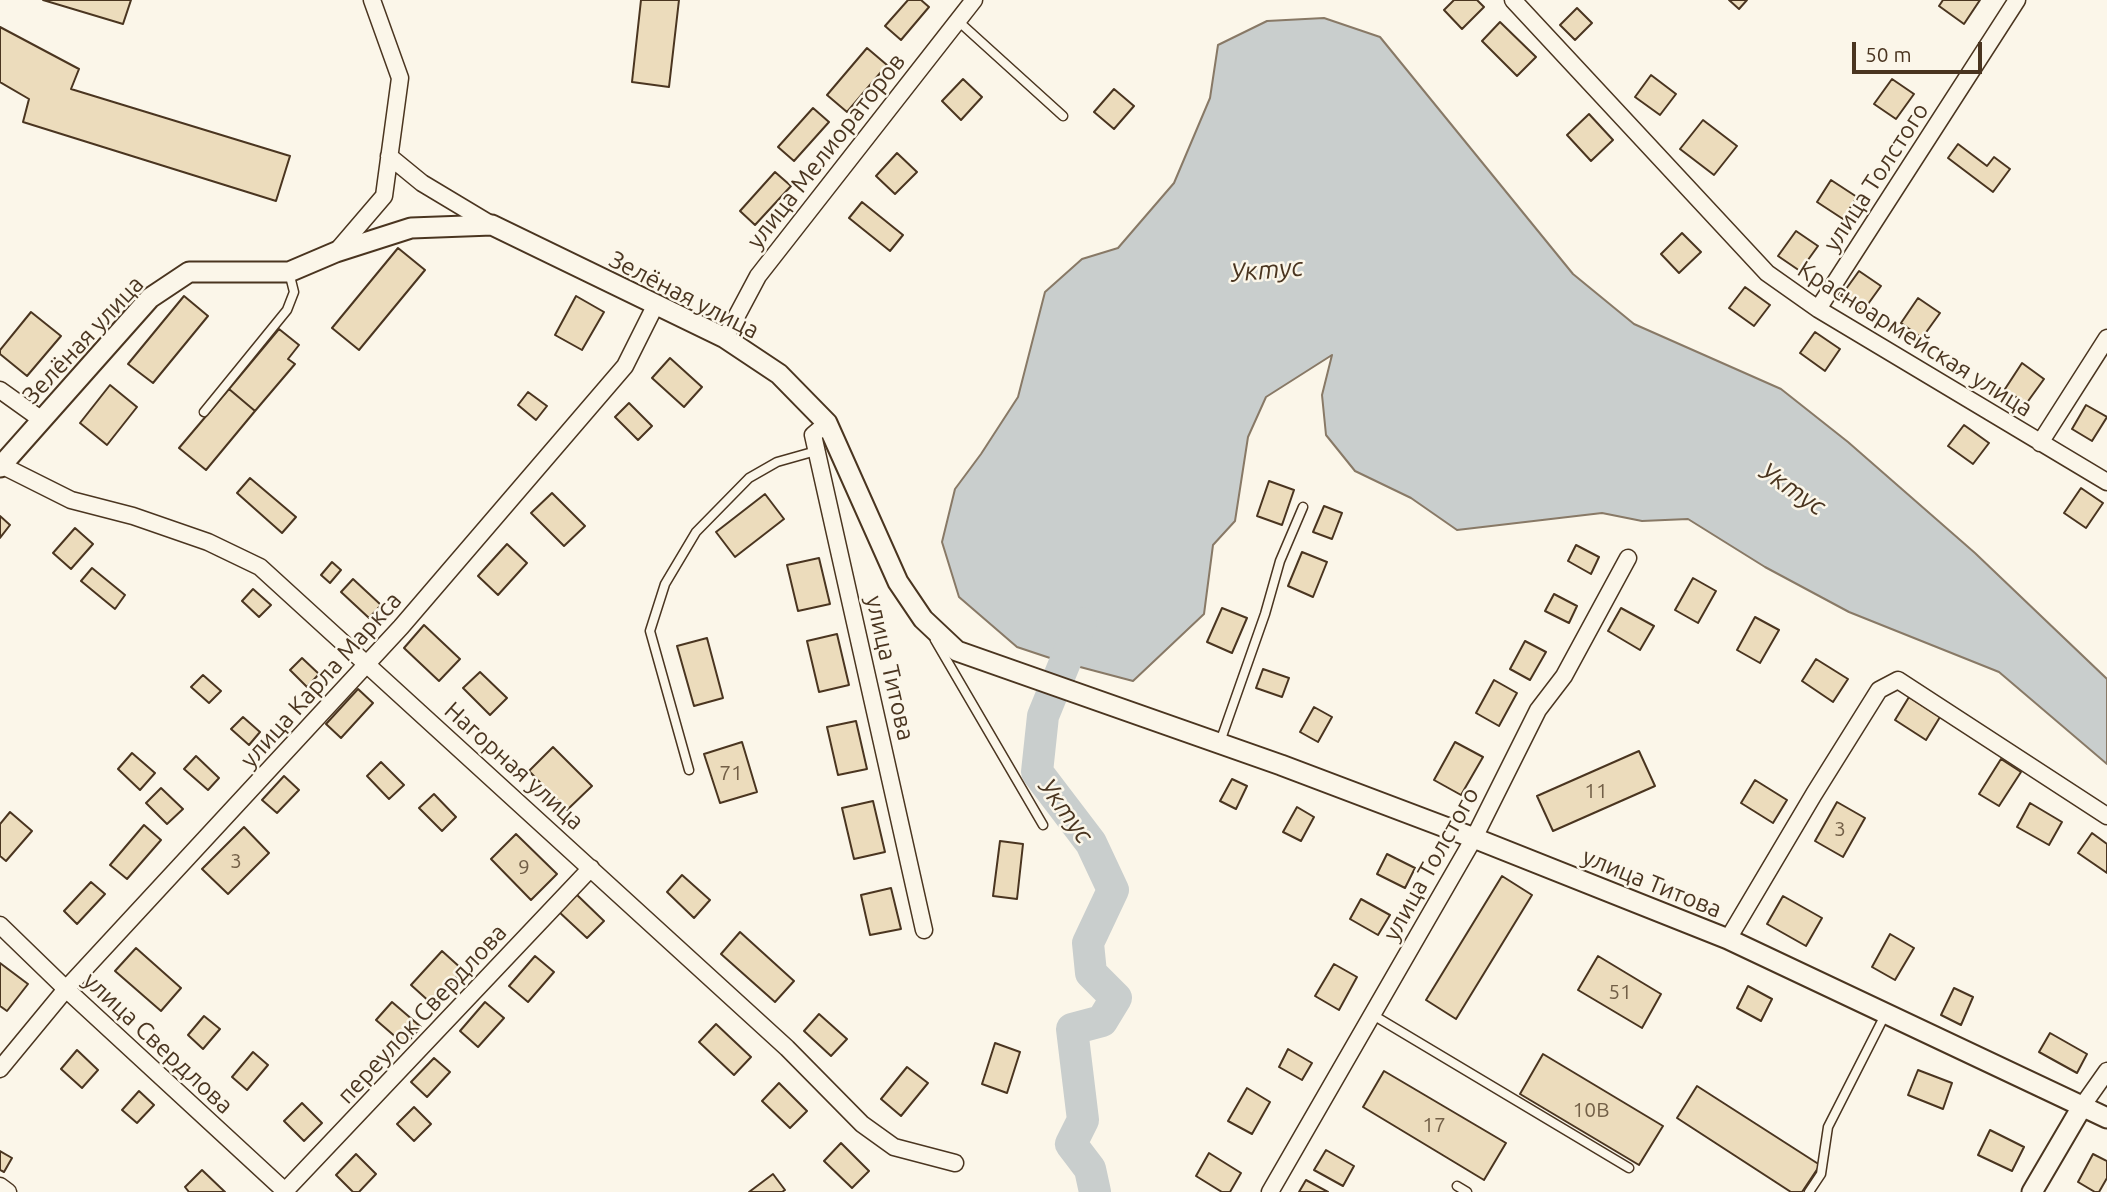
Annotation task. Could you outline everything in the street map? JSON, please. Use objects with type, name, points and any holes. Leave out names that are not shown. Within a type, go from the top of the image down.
[{"type":"street","points":[[336,251],[384,196],[400,78],[372,0]]},
{"type":"street","name":"улица Мелиораторов","points":[[725,338],[758,276],[974,0]]},
{"type":"street","name":"улица Толстого","points":[[1818,309],[2017,0]]},
{"type":"street","name":"Красноармейская улица","points":[[1518,2],[1767,273],[1818,309],[2107,482]]},
{"type":"street","points":[[389,156],[422,183],[492,225]]},
{"type":"street","name":"Зелёная улица","points":[[1,466],[150,298],[189,272],[289,272],[336,251],[411,228],[492,225],[725,338],[779,374],[827,423],[898,582],[923,619],[957,651]]},
{"type":"street","name":"улица Карла Маркса","points":[[0,1069],[66,989],[368,664],[625,366],[655,306]]},
{"type":"street","points":[[2040,443],[2107,338]]},
{"type":"street","points":[[0,390],[42,420]]},
{"type":"street","points":[[816,451],[813,435],[827,423]]},
{"type":"street","name":"улица Титова","points":[[816,451],[924,930]]},
{"type":"street","name":"Нагорная улица","points":[[1,466],[71,500],[133,516],[208,542],[260,567],[777,1038],[862,1124],[894,1147],[955,1163]]},
{"type":"street","name":"улица Толстого","points":[[1270,1192],[1474,838],[1538,710],[1564,676],[1628,558]]},
{"type":"street","name":"улица Титова","points":[[957,651],[1219,743],[1474,838],[1728,939],[2107,1118]]},
{"type":"street","points":[[1728,939],[1879,690],[1898,680],[2107,816]]},
{"type":"street","name":"переулок Свердлова","points":[[285,1191],[592,868]]},
{"type":"street","name":"улица Свердлова","points":[[0,925],[285,1191]]},
{"type":"street","points":[[2032,1192],[2083,1105],[2107,1071]]},
{"type":"street","points":[[0,1186],[8,1192]]},
{"type":"lane","points":[[957,20],[1063,116]]},
{"type":"lane","points":[[204,412],[287,310],[294,292],[289,272]]},
{"type":"lane","points":[[689,770],[650,631],[665,584],[696,532],[749,478],[777,463],[816,451]]},
{"type":"lane","points":[[1219,743],[1265,614],[1280,561],[1303,507]]},
{"type":"lane","points":[[923,619],[1043,825]]},
{"type":"lane","points":[[1810,1192],[1821,1174],[1828,1127],[1886,1013]]},
{"type":"lane","points":[[1373,1015],[1629,1168]]},
{"type":"lane","points":[[1457,1186],[1467,1192]]},
{"type":"water","points":[[1324,18],[1380,37],[1573,274],[1634,324],[1781,389],[1848,442],[1975,553],[2107,679],[2107,764],[1999,672],[1849,612],[1765,567],[1688,519],[1642,521],[1602,513],[1457,530],[1411,498],[1355,471],[1326,435],[1322,395],[1332,355],[1266,397],[1248,437],[1235,521],[1213,545],[1204,614],[1133,681],[1017,647],[959,597],[942,542],[955,489],[1018,397],[1045,292],[1082,259],[1118,248],[1174,183],[1210,98],[1218,45],[1267,21]]},
{"type":"building","points":[[43,0],[131,0],[123,24]]},
{"type":"building","points":[[641,0],[679,0],[669,87],[632,82]]},
{"type":"building","points":[[908,0],[921,0],[929,7],[901,40],[885,26]]},
{"type":"building","points":[[1454,0],[1477,0],[1484,7],[1462,29],[1444,10]]},
{"type":"building","points":[[1729,0],[1747,0],[1739,9]]},
{"type":"building","points":[[1943,0],[1980,0],[1964,24],[1939,6]]},
{"type":"building","points":[[1577,8],[1592,23],[1575,40],[1560,25]]},
{"type":"building","points":[[1500,22],[1536,57],[1517,76],[1482,41]]},
{"type":"building","points":[[0,27],[79,69],[71,89],[290,156],[276,201],[23,122],[29,99],[0,82]]},
{"type":"building","points":[[867,48],[887,65],[847,112],[827,95]]},
{"type":"building","points":[[1651,75],[1676,94],[1660,115],[1635,97]]},
{"type":"building","points":[[963,79],[982,97],[961,120],[942,101]]},
{"type":"building","points":[[1892,79],[1914,94],[1896,119],[1874,104]]},
{"type":"building","points":[[1114,89],[1134,106],[1114,129],[1094,112]]},
{"type":"building","points":[[813,108],[829,122],[794,161],[778,147]]},
{"type":"building","points":[[1589,114],[1613,140],[1591,161],[1567,135]]},
{"type":"building","points":[[1703,120],[1737,146],[1714,175],[1680,149]]},
{"type":"building","points":[[1958,144],[1987,166],[1994,157],[2010,169],[1993,192],[1948,158]]},
{"type":"building","points":[[897,153],[917,172],[895,194],[876,176]]},
{"type":"building","points":[[775,172],[791,186],[755,225],[740,211]]},
{"type":"building","points":[[1831,180],[1857,197],[1843,219],[1817,202]]},
{"type":"building","points":[[862,202],[903,235],[890,251],[849,218]]},
{"type":"building","points":[[1796,231],[1818,246],[1800,271],[1778,256]]},
{"type":"building","points":[[1682,233],[1701,252],[1679,273],[1661,254]]},
{"type":"building","points":[[398,248],[425,270],[359,350],[332,328]]},
{"type":"building","points":[[1859,271],[1881,286],[1863,311],[1841,296]]},
{"type":"building","points":[[1745,287],[1770,305],[1754,326],[1729,308]]},
{"type":"building","points":[[184,296],[208,316],[153,383],[128,364]]},
{"type":"building","points":[[576,296],[604,312],[582,350],[555,335]]},
{"type":"building","points":[[1918,298],[1940,313],[1922,338],[1901,323]]},
{"type":"building","points":[[31,312],[61,336],[27,376],[0,354],[0,350]]},
{"type":"building","points":[[279,329],[299,345],[288,359],[295,364],[255,411],[229,389]]},
{"type":"building","points":[[1815,332],[1840,349],[1825,371],[1800,353]]},
{"type":"building","points":[[670,358],[702,387],[684,407],[652,378]]},
{"type":"building","points":[[2022,363],[2044,379],[2026,404],[2005,389]]},
{"type":"building","points":[[110,385],[137,407],[107,445],[80,423]]},
{"type":"building","points":[[229,389],[255,411],[206,470],[179,448]]},
{"type":"building","points":[[528,392],[547,406],[536,420],[518,405]]},
{"type":"building","points":[[629,403],[652,426],[638,440],[615,417]]},
{"type":"building","points":[[2086,405],[2107,417],[2092,441],[2072,429]]},
{"type":"building","points":[[1964,425],[1989,443],[1973,464],[1948,446]]},
{"type":"building","points":[[250,478],[296,517],[282,533],[237,493]]},
{"type":"building","points":[[1269,481],[1294,490],[1282,525],[1257,516]]},
{"type":"building","points":[[2081,488],[2103,503],[2086,528],[2064,513]]},
{"type":"building","points":[[552,493],[585,526],[564,546],[531,513]]},
{"type":"building","points":[[765,494],[784,519],[735,557],[716,532]]},
{"type":"building","points":[[1324,506],[1342,513],[1332,539],[1313,532]]},
{"type":"building","points":[[0,516],[10,525],[0,538]]},
{"type":"building","points":[[75,528],[93,544],[71,569],[53,553]]},
{"type":"building","points":[[507,544],[527,563],[498,595],[478,576]]},
{"type":"building","points":[[1576,545],[1599,557],[1591,574],[1568,561]]},
{"type":"building","points":[[1302,552],[1327,562],[1313,597],[1288,586]]},
{"type":"building","points":[[819,558],[830,604],[798,611],[787,565]]},
{"type":"building","points":[[332,562],[341,570],[330,583],[321,575]]},
{"type":"building","points":[[92,568],[125,595],[115,609],[81,581]]},
{"type":"building","points":[[1693,578],[1716,591],[1698,623],[1675,610]]},
{"type":"building","points":[[353,579],[381,605],[369,618],[341,592]]},
{"type":"building","points":[[253,589],[271,605],[259,617],[242,601]]},
{"type":"building","points":[[1554,594],[1577,606],[1569,623],[1545,611]]},
{"type":"building","points":[[1222,608],[1247,618],[1232,653],[1207,642]]},
{"type":"building","points":[[1621,608],[1654,626],[1640,650],[1608,631]]},
{"type":"building","points":[[1755,617],[1779,630],[1760,663],[1737,650]]},
{"type":"building","points":[[424,625],[460,659],[439,681],[404,648]]},
{"type":"building","points":[[837,634],[849,685],[819,692],[807,641]]},
{"type":"building","points":[[707,638],[723,698],[694,706],[677,646]]},
{"type":"building","points":[[1525,641],[1546,652],[1530,680],[1510,669]]},
{"type":"building","points":[[302,658],[319,674],[307,687],[290,670]]},
{"type":"building","points":[[1816,659],[1848,679],[1833,702],[1802,681]]},
{"type":"building","points":[[1263,669],[1289,678],[1282,697],[1256,688]]},
{"type":"building","points":[[480,672],[507,698],[490,715],[463,688]]},
{"type":"building","points":[[203,675],[221,691],[209,703],[191,687]]},
{"type":"building","points":[[1494,680],[1517,693],[1499,726],[1476,713]]},
{"type":"building","points":[[358,689],[373,703],[341,738],[326,724]]},
{"type":"building","points":[[1909,697],[1940,717],[1926,740],[1895,720]]},
{"type":"building","points":[[1314,707],[1332,717],[1318,742],[1300,732]]},
{"type":"building","points":[[243,717],[260,732],[249,745],[231,729]]},
{"type":"building","points":[[856,721],[867,769],[838,775],[827,727]]},
{"type":"building","points":[[742,742],[757,792],[720,803],[704,754]]},
{"type":"building","points":[[1455,742],[1483,757],[1461,795],[1434,780]]},
{"type":"building","points":[[553,747],[592,786],[567,810],[529,771]]},
{"type":"building","points":[[1639,751],[1655,786],[1553,831],[1537,796]]},
{"type":"building","points":[[132,753],[155,773],[140,790],[118,769]]},
{"type":"building","points":[[196,756],[219,778],[208,790],[184,769]]},
{"type":"building","points":[[2001,759],[2021,772],[1999,806],[1979,794]]},
{"type":"building","points":[[381,762],[404,785],[389,799],[367,776]]},
{"type":"building","points":[[284,776],[299,790],[277,813],[262,800]]},
{"type":"building","points":[[1232,779],[1247,786],[1236,809],[1220,801]]},
{"type":"building","points":[[1755,780],[1787,800],[1773,823],[1741,803]]},
{"type":"building","points":[[161,788],[183,809],[167,824],[146,803]]},
{"type":"building","points":[[434,794],[456,817],[442,831],[419,808]]},
{"type":"building","points":[[873,801],[885,852],[854,859],[842,808]]},
{"type":"building","points":[[1837,802],[1865,818],[1843,857],[1815,841]]},
{"type":"building","points":[[2030,803],[2062,822],[2049,845],[2017,827]]},
{"type":"building","points":[[1297,807],[1314,817],[1301,841],[1283,832]]},
{"type":"building","points":[[10,812],[32,831],[6,861],[0,856],[0,824]]},
{"type":"building","points":[[144,825],[161,840],[127,879],[110,865]]},
{"type":"building","points":[[244,827],[269,853],[228,894],[202,869]]},
{"type":"building","points":[[2092,833],[2107,844],[2107,873],[2078,853]]},
{"type":"building","points":[[516,834],[557,874],[531,900],[491,859]]},
{"type":"building","points":[[1000,841],[1023,844],[1017,899],[993,896]]},
{"type":"building","points":[[1387,854],[1415,868],[1405,888],[1377,874]]},
{"type":"building","points":[[682,875],[710,900],[694,918],[667,892]]},
{"type":"building","points":[[1502,876],[1532,895],[1456,1019],[1426,1000]]},
{"type":"building","points":[[91,882],[105,894],[77,924],[64,911]]},
{"type":"building","points":[[891,888],[901,929],[870,935],[861,895]]},
{"type":"building","points":[[575,893],[604,921],[587,938],[558,911]]},
{"type":"building","points":[[1783,896],[1822,918],[1806,946],[1767,924]]},
{"type":"building","points":[[1361,899],[1390,915],[1378,935],[1350,919]]},
{"type":"building","points":[[740,932],[794,981],[775,1002],[721,954]]},
{"type":"building","points":[[1890,934],[1914,948],[1895,980],[1872,967]]},
{"type":"building","points":[[136,948],[181,988],[161,1011],[115,971]]},
{"type":"building","points":[[442,951],[463,970],[432,1004],[411,985]]},
{"type":"building","points":[[535,956],[554,972],[528,1002],[509,986]]},
{"type":"building","points":[[1598,956],[1661,994],[1642,1028],[1578,990]]},
{"type":"building","points":[[0,963],[28,984],[7,1011],[0,1006]]},
{"type":"building","points":[[1334,964],[1357,977],[1339,1010],[1315,996]]},
{"type":"building","points":[[1748,986],[1772,999],[1761,1021],[1737,1008]]},
{"type":"building","points":[[1954,988],[1973,997],[1961,1025],[1941,1015]]},
{"type":"building","points":[[392,1002],[421,1027],[405,1045],[376,1020]]},
{"type":"building","points":[[485,1002],[504,1018],[478,1047],[460,1031]]},
{"type":"building","points":[[819,1014],[847,1039],[831,1056],[804,1031]]},
{"type":"building","points":[[204,1016],[220,1029],[203,1049],[188,1035]]},
{"type":"building","points":[[716,1024],[751,1057],[734,1075],[699,1042]]},
{"type":"building","points":[[2050,1033],[2087,1054],[2077,1073],[2039,1052]]},
{"type":"building","points":[[995,1043],[1020,1052],[1007,1093],[982,1084]]},
{"type":"building","points":[[1288,1049],[1312,1063],[1302,1080],[1279,1067]]},
{"type":"building","points":[[77,1050],[98,1070],[82,1088],[61,1069]]},
{"type":"building","points":[[253,1052],[268,1065],[247,1090],[232,1077]]},
{"type":"building","points":[[1543,1054],[1663,1126],[1639,1165],[1520,1094]]},
{"type":"building","points":[[434,1058],[450,1072],[427,1097],[411,1082]]},
{"type":"building","points":[[907,1067],[928,1083],[901,1116],[881,1099]]},
{"type":"building","points":[[1918,1070],[1952,1083],[1943,1109],[1908,1095]]},
{"type":"building","points":[[1384,1071],[1506,1143],[1484,1180],[1363,1107]]},
{"type":"building","points":[[779,1083],[807,1111],[790,1128],[762,1101]]},
{"type":"building","points":[[1697,1086],[1820,1165],[1802,1192],[1791,1192],[1677,1118]]},
{"type":"building","points":[[1247,1088],[1270,1102],[1252,1134],[1228,1121]]},
{"type":"building","points":[[139,1091],[154,1105],[137,1123],[122,1110]]},
{"type":"building","points":[[302,1103],[322,1123],[304,1141],[284,1121]]},
{"type":"building","points":[[414,1107],[431,1124],[414,1141],[397,1124]]},
{"type":"building","points":[[1990,1130],[2024,1147],[2012,1171],[1978,1155]]},
{"type":"building","points":[[841,1143],[869,1171],[852,1188],[824,1161]]},
{"type":"building","points":[[1326,1150],[1354,1166],[1343,1186],[1314,1170]]},
{"type":"building","points":[[0,1151],[12,1158],[4,1172],[0,1170]]},
{"type":"building","points":[[1209,1153],[1241,1173],[1230,1192],[1222,1192],[1196,1176]]},
{"type":"building","points":[[356,1154],[376,1174],[359,1192],[353,1192],[336,1175]]},
{"type":"building","points":[[2093,1154],[2107,1161],[2107,1178],[2099,1192],[2078,1182]]},
{"type":"building","points":[[202,1170],[225,1192],[189,1192],[185,1187]]},
{"type":"building","points":[[773,1174],[785,1190],[749,1192]]},
{"type":"building","points":[[1306,1180],[1328,1192],[1299,1192]]},
{"type":"waterway","name":"Уктус","points":[[1081,623],[1043,716],[1037,772],[1091,843],[1113,890],[1088,943],[1091,973],[1116,998],[1102,1021],[1072,1029],[1083,1120],[1071,1144],[1090,1169],[1095,1192]]}]
